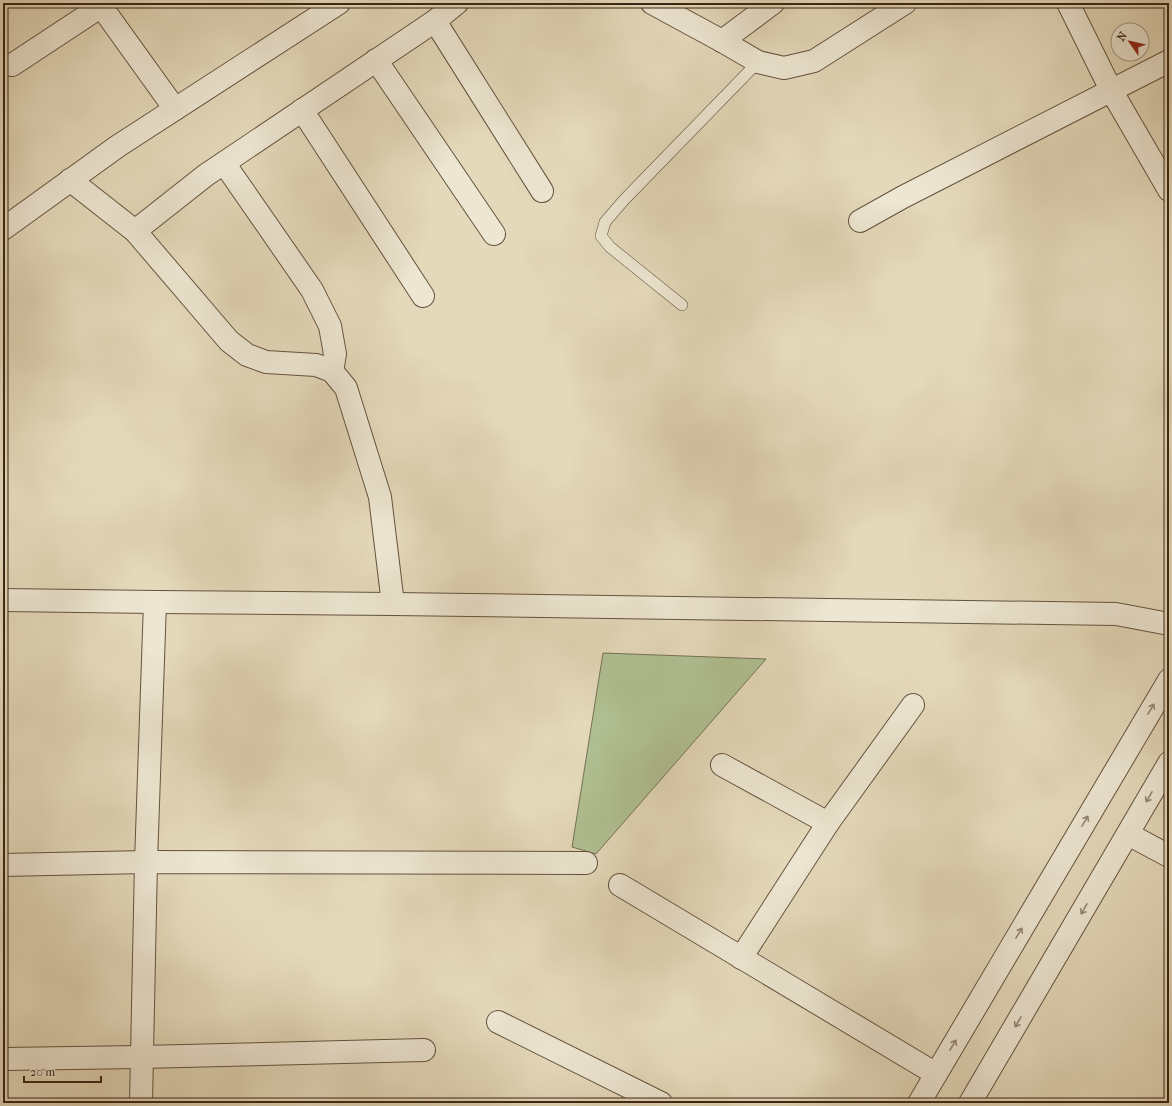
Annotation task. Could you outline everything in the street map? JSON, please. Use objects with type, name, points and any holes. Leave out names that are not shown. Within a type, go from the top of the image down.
[{"type":"street","points":[[3,229],[118,146],[339,3]]},
{"type":"street","points":[[136,231],[194,184],[435,21],[457,3]]},
{"type":"street","points":[[652,3],[758,62],[784,68],[814,61],[897,5]]},
{"type":"street","points":[[722,41],[773,3]]},
{"type":"street","points":[[1068,3],[1112,90],[1169,190]]},
{"type":"street","points":[[12,65],[103,5],[175,110]]},
{"type":"street","points":[[435,21],[542,191]]},
{"type":"street","points":[[376,60],[494,234]]},
{"type":"street","points":[[860,221],[903,197],[1169,61]]},
{"type":"street","points":[[302,110],[423,296]]},
{"type":"street","points":[[224,163],[312,290],[330,326],[335,354],[332,371]]},
{"type":"street","points":[[70,180],[136,231],[228,341],[247,355],[266,362],[316,365],[332,371],[346,388],[380,497],[393,604]]},
{"type":"street","points":[[3,600],[1116,614],[1169,624]]},
{"type":"street","points":[[141,1103],[146,862],[155,602]]},
{"type":"street","points":[[919,1103],[1169,680]]},
{"type":"street","points":[[741,958],[828,823],[913,705]]},
{"type":"street","points":[[970,1103],[1169,763]]},
{"type":"street","points":[[722,765],[828,823]]},
{"type":"street","points":[[1128,834],[1169,856]]},
{"type":"street","points":[[3,865],[146,862],[586,862]]},
{"type":"street","points":[[620,885],[936,1074]]},
{"type":"street","points":[[498,1022],[661,1103]]},
{"type":"street","points":[[3,1059],[424,1050]]},
{"type":"lane","points":[[682,305],[610,247],[601,236],[605,222],[629,195],[758,62]]},
{"type":"green space","points":[[603,653],[766,659],[596,854],[572,847]]}]
